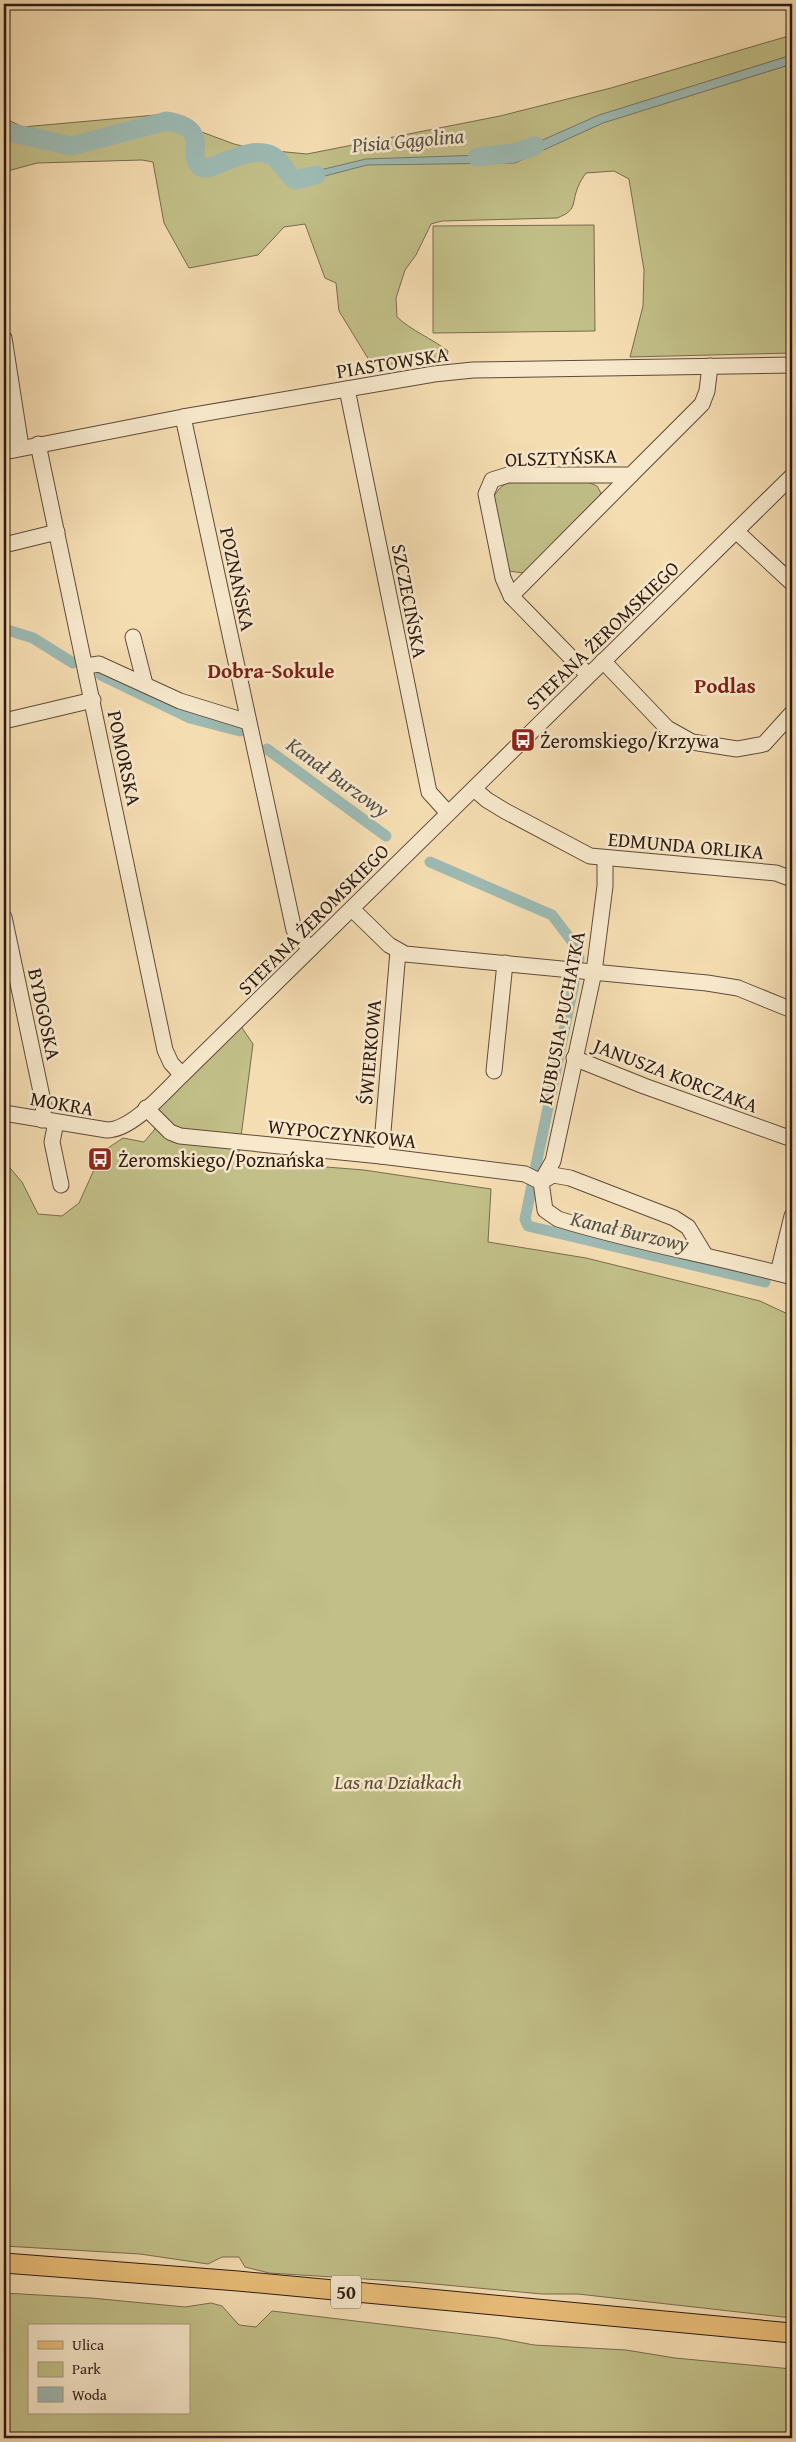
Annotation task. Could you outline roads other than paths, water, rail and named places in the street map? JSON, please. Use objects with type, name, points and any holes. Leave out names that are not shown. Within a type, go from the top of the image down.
[{"type":"main road","name":"50","points":[[4,2264],[229,2280],[792,2333]]},
{"type":"street","points":[[4,338],[21,448]]},
{"type":"street","name":"PIASTOWSKA","points":[[4,452],[183,417],[434,374],[473,370],[792,365]]},
{"type":"street","name":"OLSZTYŃSKA","points":[[511,596],[702,404],[708,391],[710,366]]},
{"type":"street","name":"SZCZECIŃSKA","points":[[348,389],[429,792],[448,813]]},
{"type":"street","name":"POZNAŃSKA","points":[[183,417],[294,930],[310,949]]},
{"type":"street","points":[[4,431],[21,448]]},
{"type":"street","name":"POMORSKA","points":[[38,444],[165,1050],[171,1062],[182,1075]]},
{"type":"street","name":"OLSZTYŃSKA","points":[[588,675],[511,596],[503,578],[486,494],[492,480],[508,475],[631,475]]},
{"type":"street","name":"STEFANA ŻEROMSKIEGO","points":[[113,1130],[125,1126],[182,1075],[792,476]]},
{"type":"street","points":[[4,545],[57,532]]},
{"type":"street","points":[[736,532],[792,584]]},
{"type":"street","points":[[133,637],[145,684]]},
{"type":"street","points":[[603,661],[667,728],[692,742],[737,749],[764,744],[792,713]]},
{"type":"street","points":[[86,666],[99,664],[198,708],[248,722]]},
{"type":"street","points":[[4,721],[93,700]]},
{"type":"street","name":"EDMUNDA ORLIKA","points":[[474,789],[487,800],[512,815],[590,856],[605,859],[776,873],[792,879]]},
{"type":"street","name":"KUBUSIA PUCHATKA","points":[[542,1182],[553,1161],[594,972],[605,886],[605,859]]},
{"type":"street","points":[[352,909],[389,945],[398,951],[708,983],[738,988],[792,1010]]},
{"type":"street","name":"BYDGOSKA","points":[[4,916],[44,1106],[49,1121],[61,1185]]},
{"type":"street","name":"ŚWIERKOWA","points":[[381,1156],[398,951]]},
{"type":"street","points":[[494,1071],[505,963]]},
{"type":"street","name":"JANUSZA KORCZAKA","points":[[574,1058],[644,1086],[792,1140]]},
{"type":"street","name":"WYPOCZYNKOWA","points":[[146,1108],[170,1132],[180,1136],[381,1156],[525,1174],[542,1182]]},
{"type":"street","name":"MOKRA","points":[[4,1113],[113,1130]]},
{"type":"street","points":[[705,1255],[688,1227],[674,1218],[570,1178],[552,1175],[542,1182],[545,1210],[558,1219],[660,1246],[785,1275],[792,1216]]},
{"type":"water","points":[[792,55],[792,64],[603,123],[515,163],[367,165],[298,183],[291,177],[366,159],[511,154],[599,115]]},
{"type":"waterway","name":"Pisia Gągolina","points":[[4,131],[71,146],[167,121],[190,130],[194,136],[195,156],[201,167],[212,167],[250,153],[261,153],[275,157],[295,180],[316,175]]},
{"type":"waterway","name":"Pisia Gągolina","points":[[477,157],[513,153],[535,146]]},
{"type":"waterway","name":"Kanał Burzowy","points":[[4,629],[33,638],[73,663]]},
{"type":"waterway","name":"Kanał Burzowy","points":[[101,675],[190,718],[240,731]]},
{"type":"waterway","name":"Kanał Burzowy","points":[[267,749],[386,836]]},
{"type":"waterway","name":"Kanał Burzowy","points":[[430,862],[552,915],[578,949],[579,960]]},
{"type":"waterway","name":"Kanał Burzowy","points":[[535,1170],[574,983]]},
{"type":"waterway","name":"Kanał Burzowy","points":[[532,1185],[525,1219],[528,1226],[765,1282]]},
{"type":"place","name":"Żeromskiego/Krzywa","points":[[523,740]]},
{"type":"place","name":"Żeromskiego/Poznańska","points":[[100,1159]]},
{"type":"district","name":"Dobra-Sokule","points":[[271,670]]},
{"type":"district","name":"Podlas","points":[[725,685]]},
{"type":"park label","name":"Las na Działkach","points":[[398,1781]]}]
